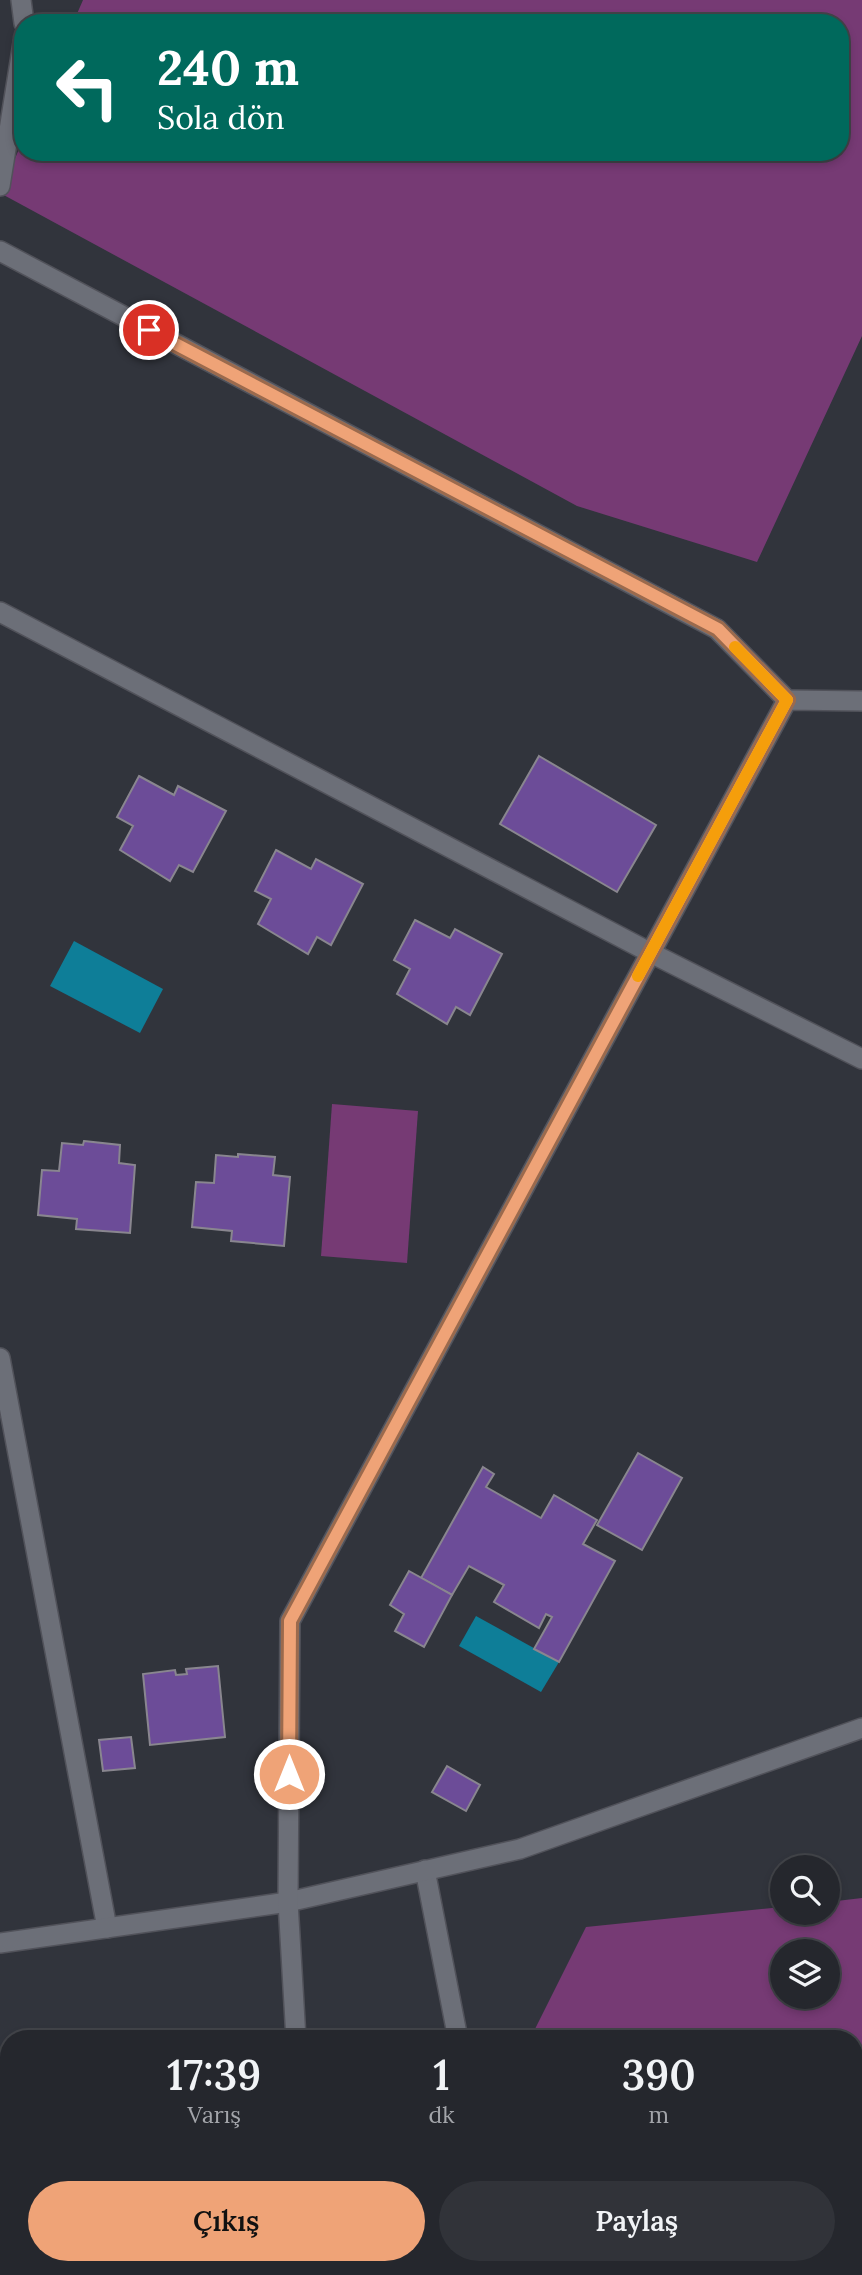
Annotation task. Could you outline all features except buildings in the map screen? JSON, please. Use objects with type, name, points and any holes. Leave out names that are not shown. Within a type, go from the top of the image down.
[{"type":"street","points":[[0,186],[14,99]]},
{"type":"street","points":[[0,251],[718,629],[787,700],[862,701]]},
{"type":"street","points":[[0,612],[651,953],[862,1059]]},
{"type":"street","points":[[295,2030],[288,1902],[290,1621],[787,700]]},
{"type":"street","points":[[0,1358],[107,1928]]},
{"type":"street","points":[[0,1943],[288,1902],[520,1849],[862,1728]]},
{"type":"street","points":[[425,1870],[456,2030]]},
{"type":"shaded area","points":[[83,0],[862,0],[862,336],[757,562],[577,506],[0,193],[14,161],[849,161],[849,14],[77,14]]},
{"type":"shaded area","points":[[332,1104],[418,1111],[407,1263],[321,1256]]},
{"type":"shaded area","points":[[862,1898],[862,2030],[534,2030],[586,1927],[770,1908],[770,1925],[840,1925],[840,1901]]},
{"type":"water","points":[[74,941],[163,989],[140,1033],[50,986]]},
{"type":"water","points":[[476,1616],[559,1662],[541,1692],[459,1646]]},
{"type":"slow traffic","points":[[638,976],[787,700],[735,647]]},
{"type":"route","points":[[149,330],[718,629],[787,700],[290,1621],[289,1774]]}]
